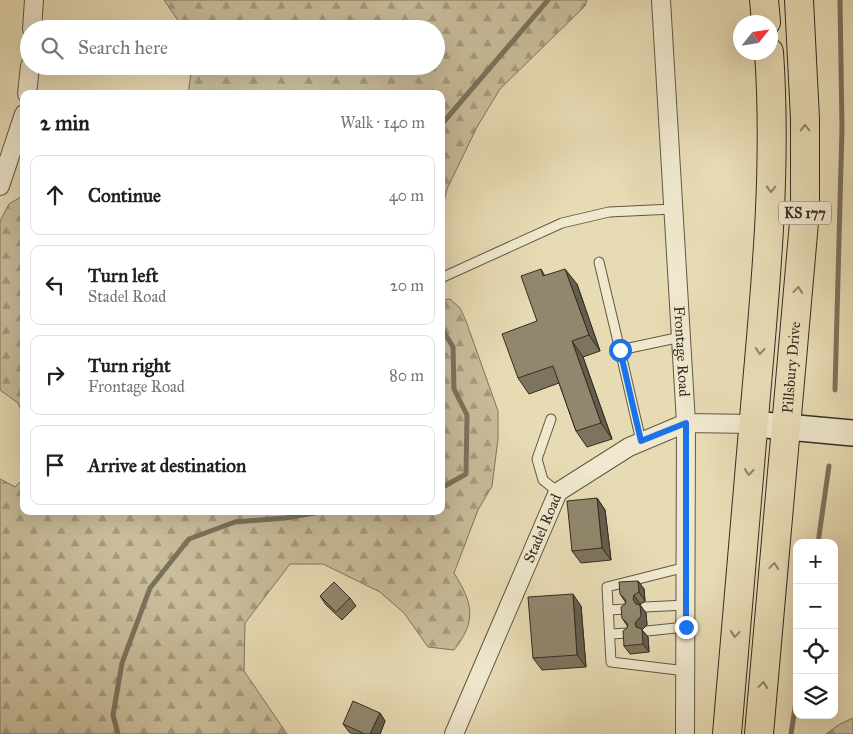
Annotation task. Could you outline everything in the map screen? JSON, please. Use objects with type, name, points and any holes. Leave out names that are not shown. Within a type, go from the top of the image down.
[{"type":"highway","points":[[764,0],[765,15]]},
{"type":"highway","name":"Pillsbury Drive","points":[[759,734],[788,426],[805,211],[805,119],[799,0]]},
{"type":"highway","name":"KS 177","points":[[726,734],[754,424],[771,198],[772,100],[769,60]]},
{"type":"main road","points":[[754,424],[853,433]]},
{"type":"street","points":[[33,20],[34,0]]},
{"type":"street","name":"Frontage Road","points":[[661,0],[686,423],[685,734]]},
{"type":"street","points":[[28,90],[29,75]]},
{"type":"street","points":[[0,186],[20,126]]},
{"type":"street","name":"Stadel Road","points":[[454,734],[558,492],[629,446],[686,423],[754,424]]},
{"type":"lane","points":[[445,276],[562,223],[608,212],[673,209]]},
{"type":"lane","points":[[599,262],[641,441]]},
{"type":"lane","points":[[620,350],[680,337]]},
{"type":"lane","points":[[551,419],[537,459],[543,480],[558,492]]},
{"type":"lane","points":[[686,567],[607,587],[611,662],[686,671]]},
{"type":"lane","points":[[645,607],[686,605]]},
{"type":"lane","points":[[608,610],[626,609]]},
{"type":"lane","points":[[647,631],[686,627]]},
{"type":"lane","points":[[610,634],[628,633]]},
{"type":"green space","points":[[164,0],[587,0],[585,6],[500,89],[477,127],[447,189],[445,198],[445,90],[189,90],[191,75],[445,75],[445,20],[178,20]]},
{"type":"green space","points":[[20,197],[20,408],[18,403],[0,390],[0,221],[9,204]]},
{"type":"green space","points":[[450,299],[460,308],[498,411],[498,439],[492,486],[478,510],[454,573],[465,594],[470,612],[466,630],[454,650],[428,647],[404,613],[380,592],[323,564],[290,564],[245,623],[244,671],[287,734],[0,734],[0,479],[15,487],[20,482],[20,515],[445,515],[445,300]]},
{"type":"green space","points":[[853,718],[853,734],[826,734],[840,724]]},
{"type":"building","points":[[541,269],[543,276],[565,269],[589,335],[572,341],[601,423],[576,431],[553,366],[518,378],[502,334],[537,321],[521,276]]},
{"type":"building","points":[[597,498],[602,548],[572,551],[567,501]]},
{"type":"building","points":[[638,581],[639,592],[634,595],[633,599],[636,604],[640,605],[641,616],[635,623],[636,627],[642,629],[643,644],[624,646],[623,631],[627,628],[628,624],[622,618],[621,607],[625,604],[626,600],[620,594],[619,582]]},
{"type":"building","points":[[334,582],[350,598],[336,612],[320,596]]},
{"type":"building","points":[[573,594],[577,655],[533,658],[528,597]]},
{"type":"building","points":[[353,701],[380,713],[370,734],[365,734],[343,724]]},
{"type":"waterway","points":[[445,120],[548,0]]},
{"type":"waterway","points":[[835,390],[842,128],[840,0]]},
{"type":"waterway","points":[[445,334],[453,347],[454,389],[467,415],[466,474],[445,486]]},
{"type":"waterway","points":[[819,539],[829,466]]},
{"type":"waterway","points":[[118,734],[113,715],[122,663],[150,588],[189,539],[235,522],[303,515]]},
{"type":"waterway","points":[[791,734],[793,719]]},
{"type":"route","points":[[620,350],[641,441],[686,423],[686,627]]}]
